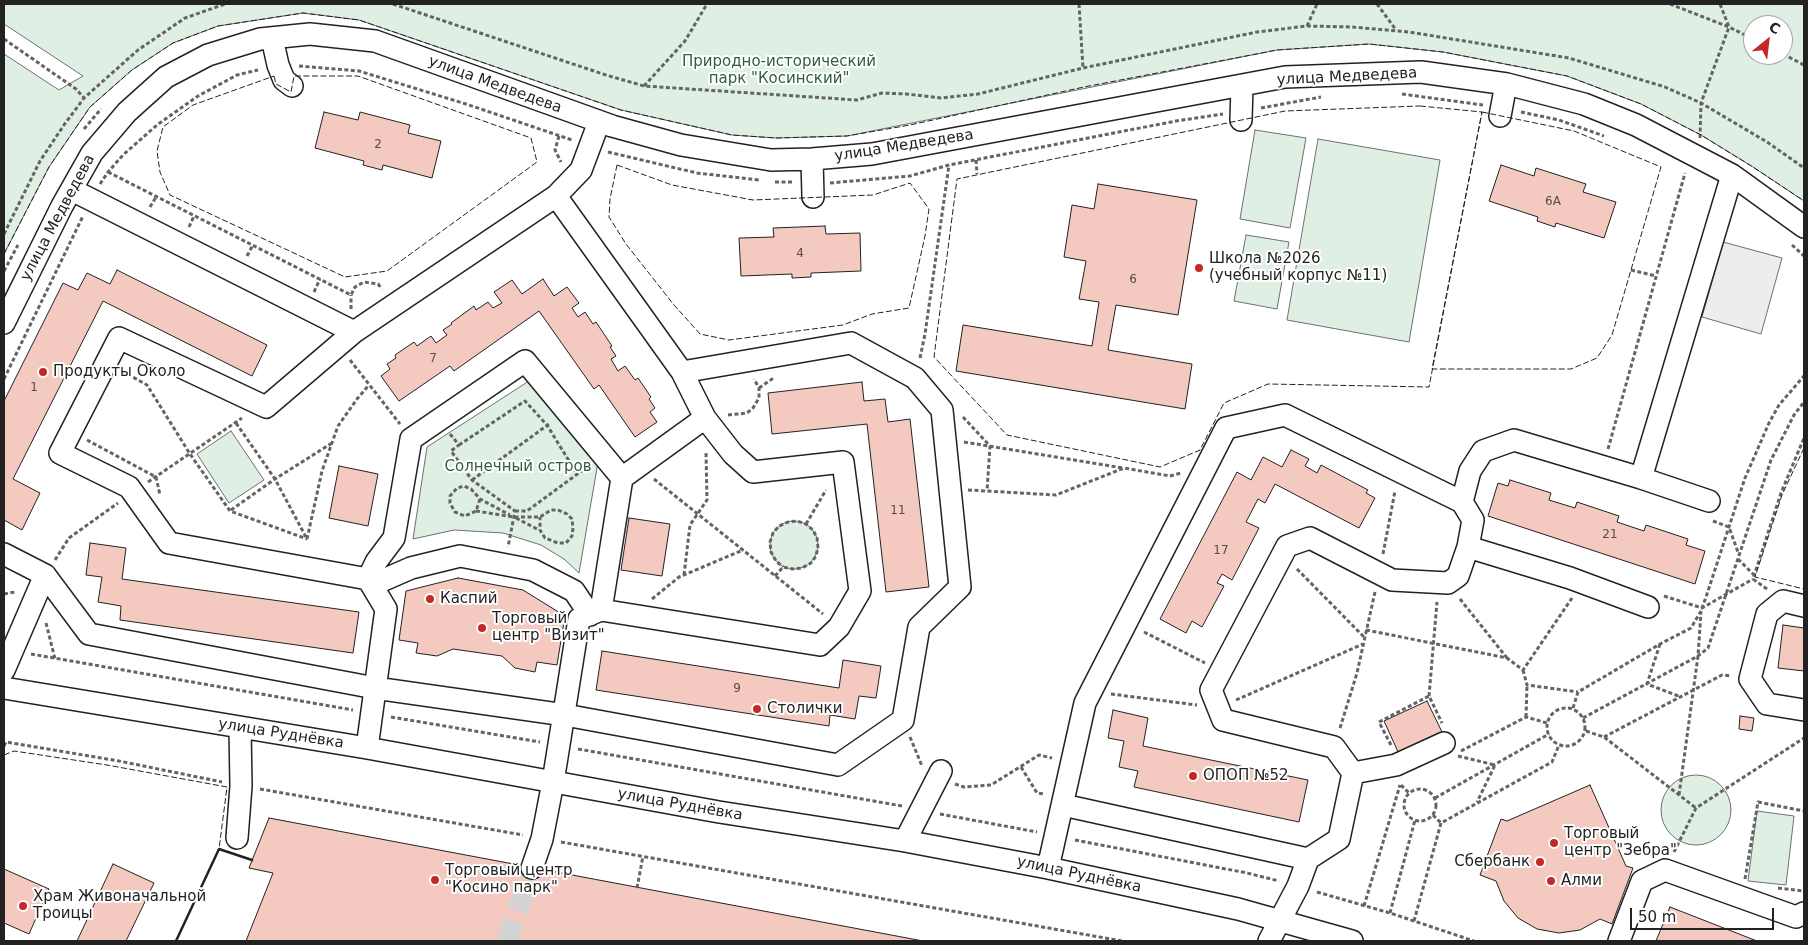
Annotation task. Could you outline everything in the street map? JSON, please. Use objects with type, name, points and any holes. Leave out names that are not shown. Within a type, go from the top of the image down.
[{"type":"street","name":"улица Медведева","points":[[4,323],[92,153],[127,112],[166,77],[208,55],[260,39],[310,34],[375,41],[599,122],[681,145],[771,160],[872,154],[1285,77],[1421,72],[1506,84],[1593,107],[1636,125],[1732,175],[1804,227]]},
{"type":"street","points":[[272,38],[278,65],[284,80],[292,86]]},
{"type":"street","points":[[1501,111],[1506,84]]},
{"type":"street","points":[[1242,86],[1242,116]]},
{"type":"street","points":[[596,613],[574,591],[532,570],[460,556],[411,568],[370,582],[169,543],[129,487],[60,453],[119,338],[266,407],[354,332],[556,196],[581,170],[599,122]]},
{"type":"street","points":[[812,159],[814,197]]},
{"type":"street","points":[[1642,478],[1732,175]]},
{"type":"street","points":[[72,190],[354,332]]},
{"type":"street","points":[[532,868],[542,839],[565,716],[579,619],[596,613],[639,616],[820,646],[839,627],[860,591],[844,462],[753,472],[733,454],[705,418],[682,372],[556,196]]},
{"type":"street","points":[[4,554],[46,575],[89,634],[375,688],[565,716],[838,765],[903,720],[919,628],[960,587],[942,410],[915,378],[850,344],[682,372]]},
{"type":"street","points":[[367,748],[386,609],[370,582],[376,562],[394,538],[411,439],[525,361],[603,454],[630,472]]},
{"type":"street","points":[[1048,868],[1085,703],[1226,428],[1285,415],[1462,502],[1473,520],[1468,547],[1458,576],[1443,582],[1392,580],[1310,538],[1287,546],[1211,690],[1223,720],[1334,747],[1353,773],[1339,839],[1308,859],[1298,886],[1269,941]]},
{"type":"street","points":[[596,613],[630,472],[705,418]]},
{"type":"street","points":[[1462,502],[1470,471],[1483,451],[1514,440],[1604,466],[1709,501]]},
{"type":"street","points":[[1468,547],[1582,583],[1648,607]]},
{"type":"street","points":[[4,670],[46,575]]},
{"type":"street","points":[[1804,606],[1784,601],[1767,614],[1750,679],[1767,704],[1804,710]]},
{"type":"street","name":"улица Руднёвка","points":[[4,688],[367,748],[719,812],[904,841],[1048,868],[1238,909],[1352,941]]},
{"type":"street","points":[[237,838],[241,786],[240,728]]},
{"type":"street","points":[[1353,773],[1403,776],[1444,742]]},
{"type":"street","points":[[904,841],[940,775]]},
{"type":"street","points":[[1064,801],[1308,859]]},
{"type":"street","points":[[1619,941],[1642,881],[1665,870],[1796,917],[1804,914]]},
{"type":"path","points":[[4,234],[40,161],[84,98],[138,50],[185,18],[225,4]]},
{"type":"path","points":[[392,4],[606,76],[644,86],[858,100],[882,94],[906,94],[942,98],[978,94],[1083,68],[1079,4]]},
{"type":"path","points":[[644,86],[685,42],[706,4]]},
{"type":"path","points":[[1307,26],[1317,4]]},
{"type":"path","points":[[1378,4],[1396,31]]},
{"type":"path","points":[[1670,4],[1743,34]]},
{"type":"path","points":[[1699,144],[1701,135],[1701,103],[1729,27],[1720,4]]},
{"type":"path","points":[[4,39],[76,89],[84,98]]},
{"type":"path","points":[[4,379],[91,199],[108,172],[123,155],[157,125],[198,96],[238,75],[278,65],[359,71],[466,104],[569,139]]},
{"type":"path","points":[[1399,94],[1559,120],[1611,138]]},
{"type":"path","points":[[915,378],[925,334],[949,166],[1176,121],[1242,116],[1327,96]]},
{"type":"path","points":[[81,133],[102,108]]},
{"type":"path","points":[[558,136],[554,150],[563,165]]},
{"type":"path","points":[[976,160],[977,174]]},
{"type":"path","points":[[1677,169],[1693,178]]},
{"type":"path","points":[[108,172],[351,295],[354,287],[364,282],[378,284],[386,292]]},
{"type":"path","points":[[1604,466],[1685,173]]},
{"type":"path","points":[[4,271],[20,241]]},
{"type":"path","points":[[1788,242],[1804,256]]},
{"type":"path","points":[[1631,270],[1656,276]]},
{"type":"path","points":[[338,346],[411,439]]},
{"type":"path","points":[[107,361],[147,385],[190,454],[230,511],[307,539]]},
{"type":"path","points":[[684,574],[690,525],[707,500],[705,418],[747,414],[759,398],[759,388],[753,375],[740,363]]},
{"type":"path","points":[[1679,795],[1694,690],[1702,610],[1745,478],[1779,405],[1804,376]]},
{"type":"path","points":[[307,539],[322,471],[338,426],[357,399],[370,386]]},
{"type":"path","points":[[577,474],[547,425],[525,401],[451,451],[472,480],[515,511],[526,511],[577,474],[603,454]]},
{"type":"path","points":[[1584,718],[1698,656],[1708,648],[1771,460],[1794,415],[1804,402]]},
{"type":"path","points":[[46,575],[69,538],[133,492],[262,405]]},
{"type":"path","points":[[472,480],[567,411]]},
{"type":"path","points":[[440,420],[459,445]]},
{"type":"path","points":[[236,423],[275,480],[307,539]]},
{"type":"path","points":[[1527,684],[1578,692],[1691,628],[1702,610],[1754,577],[1781,493],[1804,438]]},
{"type":"path","points":[[945,439],[1170,476],[1207,466]]},
{"type":"path","points":[[230,511],[332,442]]},
{"type":"path","points":[[806,524],[844,462]]},
{"type":"path","points":[[950,488],[1056,495],[1124,468]]},
{"type":"path","points":[[1334,747],[1357,673],[1400,471]]},
{"type":"path","points":[[630,472],[698,514],[839,627]]},
{"type":"path","points":[[480,498],[471,489],[464,486],[457,488],[450,496],[450,503],[455,512],[465,516],[476,511],[514,516],[540,517],[551,510],[558,510],[567,514],[572,520],[572,536],[566,542],[558,543],[545,538],[540,530],[514,516],[480,498]]},
{"type":"path","points":[[476,511],[480,498]]},
{"type":"path","points":[[1709,501],[1703,518],[1728,527]]},
{"type":"path","points":[[505,565],[515,511]]},
{"type":"path","points":[[540,517],[540,530]]},
{"type":"path","points":[[797,521],[806,524],[813,530],[817,538],[816,556],[811,563],[802,568],[783,567],[771,552],[770,542],[773,533],[779,526],[788,522],[797,521]]},
{"type":"path","points":[[1728,527],[1739,557],[1754,577],[1784,601]]},
{"type":"path","points":[[639,616],[649,601],[679,577],[743,550]]},
{"type":"path","points":[[1283,554],[1365,638]]},
{"type":"path","points":[[775,576],[783,567]]},
{"type":"path","points":[[1443,582],[1433,643],[1429,696],[1449,738],[1444,742]]},
{"type":"path","points":[[1443,582],[1507,658],[1523,670],[1527,684],[1526,716]]},
{"type":"path","points":[[1523,670],[1582,583]]},
{"type":"path","points":[[1648,607],[1653,592],[1702,610]]},
{"type":"path","points":[[1126,623],[1221,671]]},
{"type":"path","points":[[1366,630],[1507,658]]},
{"type":"path","points":[[1091,692],[1218,708],[1363,644]]},
{"type":"path","points":[[1647,684],[1660,644]]},
{"type":"path","points":[[12,650],[921,810],[1247,873],[1390,913],[1474,941]]},
{"type":"path","points":[[1604,737],[1722,675],[1750,679]]},
{"type":"path","points":[[1647,684],[1682,697]]},
{"type":"path","points":[[1573,708],[1578,692]]},
{"type":"path","points":[[1409,793],[1379,722],[1429,696]]},
{"type":"path","points":[[1573,708],[1584,718],[1586,732],[1576,744],[1570,746],[1559,745],[1552,740],[1547,723],[1557,710],[1573,708]]},
{"type":"path","points":[[1495,764],[1455,755],[1526,716],[1547,723]]},
{"type":"path","points":[[903,720],[923,769],[964,787],[991,785],[1039,755],[1073,761]]},
{"type":"path","points":[[1586,732],[1604,737],[1696,808]]},
{"type":"path","points":[[1435,798],[1549,734]]},
{"type":"path","points":[[1665,870],[1696,808],[1804,738]]},
{"type":"path","points":[[4,746],[6,742],[119,761],[241,786],[1122,941]]},
{"type":"path","points":[[1414,921],[1441,823],[1476,802],[1552,762],[1559,745]]},
{"type":"path","points":[[1476,802],[1495,764]]},
{"type":"path","points":[[1021,767],[1037,793],[1064,801]]},
{"type":"path","points":[[1364,906],[1403,776]]},
{"type":"path","points":[[1417,789],[1428,791],[1435,798],[1436,807],[1433,815],[1425,820],[1415,820],[1404,809],[1405,799],[1409,793],[1417,789]]},
{"type":"path","points":[[1744,884],[1758,802],[1804,811]]},
{"type":"path","points":[[1433,815],[1441,823]]},
{"type":"path","points":[[1390,913],[1415,820]]},
{"type":"path","points":[[637,888],[643,856]]},
{"type":"path","points":[[1770,887],[1804,891]]},
{"type":"green space","name":"Природно-исторический парк \"Косинский\"","points":[[4,4],[1804,4],[1804,201],[1701,135],[1641,104],[1567,76],[1443,52],[1369,44],[1277,50],[847,136],[776,138],[732,135],[621,110],[359,20],[303,13],[218,26],[173,43],[132,70],[90,107],[49,167],[4,254],[4,54],[59,90],[83,76],[4,24]]},
{"type":"green space","points":[[1255,130],[1306,138],[1290,228],[1240,219]]},
{"type":"green space","points":[[1318,139],[1440,160],[1409,342],[1287,320]]},
{"type":"green space","points":[[1246,235],[1289,242],[1277,309],[1234,301]]},
{"type":"green space","name":"Солнечный остров","points":[[532,379],[598,462],[579,573],[564,559],[541,545],[503,533],[454,530],[413,539],[427,447]]},
{"type":"green space","points":[[231,431],[264,480],[229,503],[197,454]]},
{"type":"green space","points":[[794,521],[803,523],[811,528],[816,536],[818,545],[816,554],[811,562],[803,567],[794,569],[785,567],[777,562],[772,554],[770,545],[772,536],[777,528],[785,523]]},
{"type":"green space","points":[[1703,775],[1716,781],[1725,790],[1729,796],[1731,810],[1729,824],[1721,835],[1710,843],[1689,845],[1682,843],[1671,835],[1663,824],[1661,803],[1663,796],[1671,785],[1682,777]]},
{"type":"green space","points":[[1757,811],[1794,816],[1786,885],[1748,881]]},
{"type":"shaded area","points":[[1723,242],[1782,258],[1761,334],[1702,317]]},
{"type":"building","points":[[324,112],[358,120],[360,112],[410,125],[408,133],[441,141],[432,178],[383,165],[382,170],[363,165],[364,161],[315,148]]},
{"type":"building","points":[[1501,165],[1534,176],[1536,168],[1586,184],[1583,192],[1616,202],[1604,238],[1556,223],[1555,227],[1537,221],[1538,217],[1489,201]]},
{"type":"building","points":[[1098,184],[1197,200],[1178,315],[1116,305],[1108,350],[1192,364],[1185,409],[956,371],[963,325],[1092,346],[1099,302],[1079,299],[1086,261],[1064,257],[1072,205],[1094,209]]},
{"type":"building","points":[[825,226],[826,234],[860,233],[861,271],[811,273],[811,277],[792,278],[792,274],[741,276],[739,238],[774,237],[773,228]]},
{"type":"building","points":[[117,270],[267,345],[252,376],[103,301],[13,479],[40,493],[22,530],[4,520],[4,401],[63,283],[78,290],[87,273],[110,284]]},
{"type":"building","points":[[543,279],[554,296],[567,287],[579,303],[572,308],[578,317],[585,312],[593,324],[596,322],[612,346],[610,347],[616,356],[611,359],[618,371],[625,366],[635,380],[638,378],[651,397],[649,399],[655,408],[650,412],[657,422],[635,437],[599,385],[594,389],[539,311],[454,371],[450,366],[399,401],[381,376],[390,369],[387,364],[396,358],[395,355],[414,342],[417,346],[431,336],[436,343],[447,335],[443,330],[474,306],[476,310],[488,302],[493,308],[502,303],[494,292],[512,280],[522,294]]},
{"type":"building","points":[[862,382],[864,401],[885,399],[888,422],[910,419],[929,587],[886,592],[867,424],[772,434],[768,393]]},
{"type":"building","points":[[1291,450],[1309,459],[1305,466],[1317,473],[1321,465],[1368,490],[1366,493],[1375,498],[1359,528],[1275,484],[1265,503],[1258,499],[1246,522],[1259,528],[1232,580],[1222,574],[1217,583],[1224,586],[1202,627],[1192,621],[1186,633],[1160,619],[1237,472],[1251,480],[1263,457],[1282,467]]},
{"type":"building","points":[[339,466],[378,474],[368,526],[329,518]]},
{"type":"building","points":[[1510,480],[1551,493],[1549,500],[1575,508],[1577,502],[1619,516],[1617,522],[1644,531],[1646,525],[1688,539],[1686,545],[1705,551],[1695,584],[1488,516],[1498,483],[1508,486]]},
{"type":"building","points":[[629,518],[670,524],[662,576],[621,570]]},
{"type":"building","points":[[90,543],[126,548],[122,579],[359,612],[353,653],[120,620],[121,606],[98,602],[102,577],[86,575]]},
{"type":"building","name":"Торговый центр \"Визит\"","points":[[458,578],[523,590],[565,616],[557,665],[537,662],[535,672],[515,668],[502,656],[453,649],[437,656],[416,653],[418,643],[399,640],[406,591]]},
{"type":"building","points":[[1783,625],[1804,628],[1804,671],[1778,668]]},
{"type":"building","points":[[602,651],[839,688],[843,660],[881,666],[876,698],[859,696],[855,719],[830,715],[829,726],[596,690]]},
{"type":"building","points":[[1427,701],[1443,734],[1399,754],[1384,721]]},
{"type":"building","points":[[1113,710],[1148,718],[1143,746],[1308,780],[1299,822],[1134,787],[1138,771],[1119,767],[1124,741],[1108,738]]},
{"type":"building","points":[[1740,716],[1754,718],[1752,731],[1739,729]]},
{"type":"building","name":"Торговый центр \"Зебра\"","points":[[1590,785],[1626,866],[1633,868],[1612,924],[1600,919],[1580,930],[1559,933],[1537,929],[1518,918],[1504,901],[1496,881],[1480,875],[1501,819],[1507,821]]},
{"type":"building","name":"Торговый центр \"Косино парк\"","points":[[269,818],[923,941],[246,941],[273,873],[249,868]]},
{"type":"building","points":[[113,864],[154,883],[126,941],[77,941]]},
{"type":"building","name":"Храм Живоначальной Троицы","points":[[4,869],[49,889],[29,934],[4,923]]},
{"type":"building","points":[[1670,907],[1757,941],[1656,941]]},
{"type":"tunnel","points":[[507,941],[532,868]]},
{"type":"fence","points":[[4,254],[49,167],[90,107],[132,70],[173,43],[218,26],[303,13],[359,20],[621,110],[732,135],[776,138],[847,136],[910,125],[1084,87],[1277,50],[1369,44],[1443,52],[1567,76],[1641,104],[1701,135],[1804,201]]},
{"type":"fence","points":[[274,76],[276,84],[291,92],[294,76],[358,76],[531,138],[537,162],[387,271],[345,277],[170,195],[160,172],[157,151],[163,127],[193,105],[274,76]]},
{"type":"fence","points":[[1420,106],[1482,112],[1429,387],[1268,384],[1224,403],[1200,450],[1160,467],[1007,435],[934,357],[957,179],[1285,111],[1420,106]]},
{"type":"fence","points":[[1482,112],[1574,131],[1661,167],[1612,335],[1597,358],[1571,369],[1432,369],[1482,112]]},
{"type":"fence","points":[[617,165],[672,185],[753,200],[873,195],[910,183],[929,209],[909,308],[872,314],[843,325],[729,340],[700,334],[674,305],[626,244],[609,217],[610,199],[617,165]]},
{"type":"fence","points":[[1804,448],[1782,495],[1755,577],[1804,589]]},
{"type":"fence","points":[[4,755],[14,751],[107,765],[227,787],[219,849]]},
{"type":"wall","points":[[176,941],[219,849],[252,860]]},
{"type":"place","name":"Школа №2026 (учебный корпус №11)","points":[[1199,268]]},
{"type":"place","name":"Продукты Около","points":[[43,372]]},
{"type":"place","name":"Каспий","points":[[430,599]]},
{"type":"place","name":"Торговый центр \"Визит\"","points":[[482,628]]},
{"type":"place","name":"Столички","points":[[757,709]]},
{"type":"place","name":"ОПОП №52","points":[[1193,776]]},
{"type":"place","name":"Торговый центр \"Зебра\"","points":[[1554,843]]},
{"type":"place","name":"Сбербанк","points":[[1540,862]]},
{"type":"place","name":"Торговый центр \"Косино парк\"","points":[[435,880]]},
{"type":"place","name":"Алми","points":[[1551,881]]},
{"type":"place","name":"Храм Живоначальной Троицы","points":[[23,906]]}]
